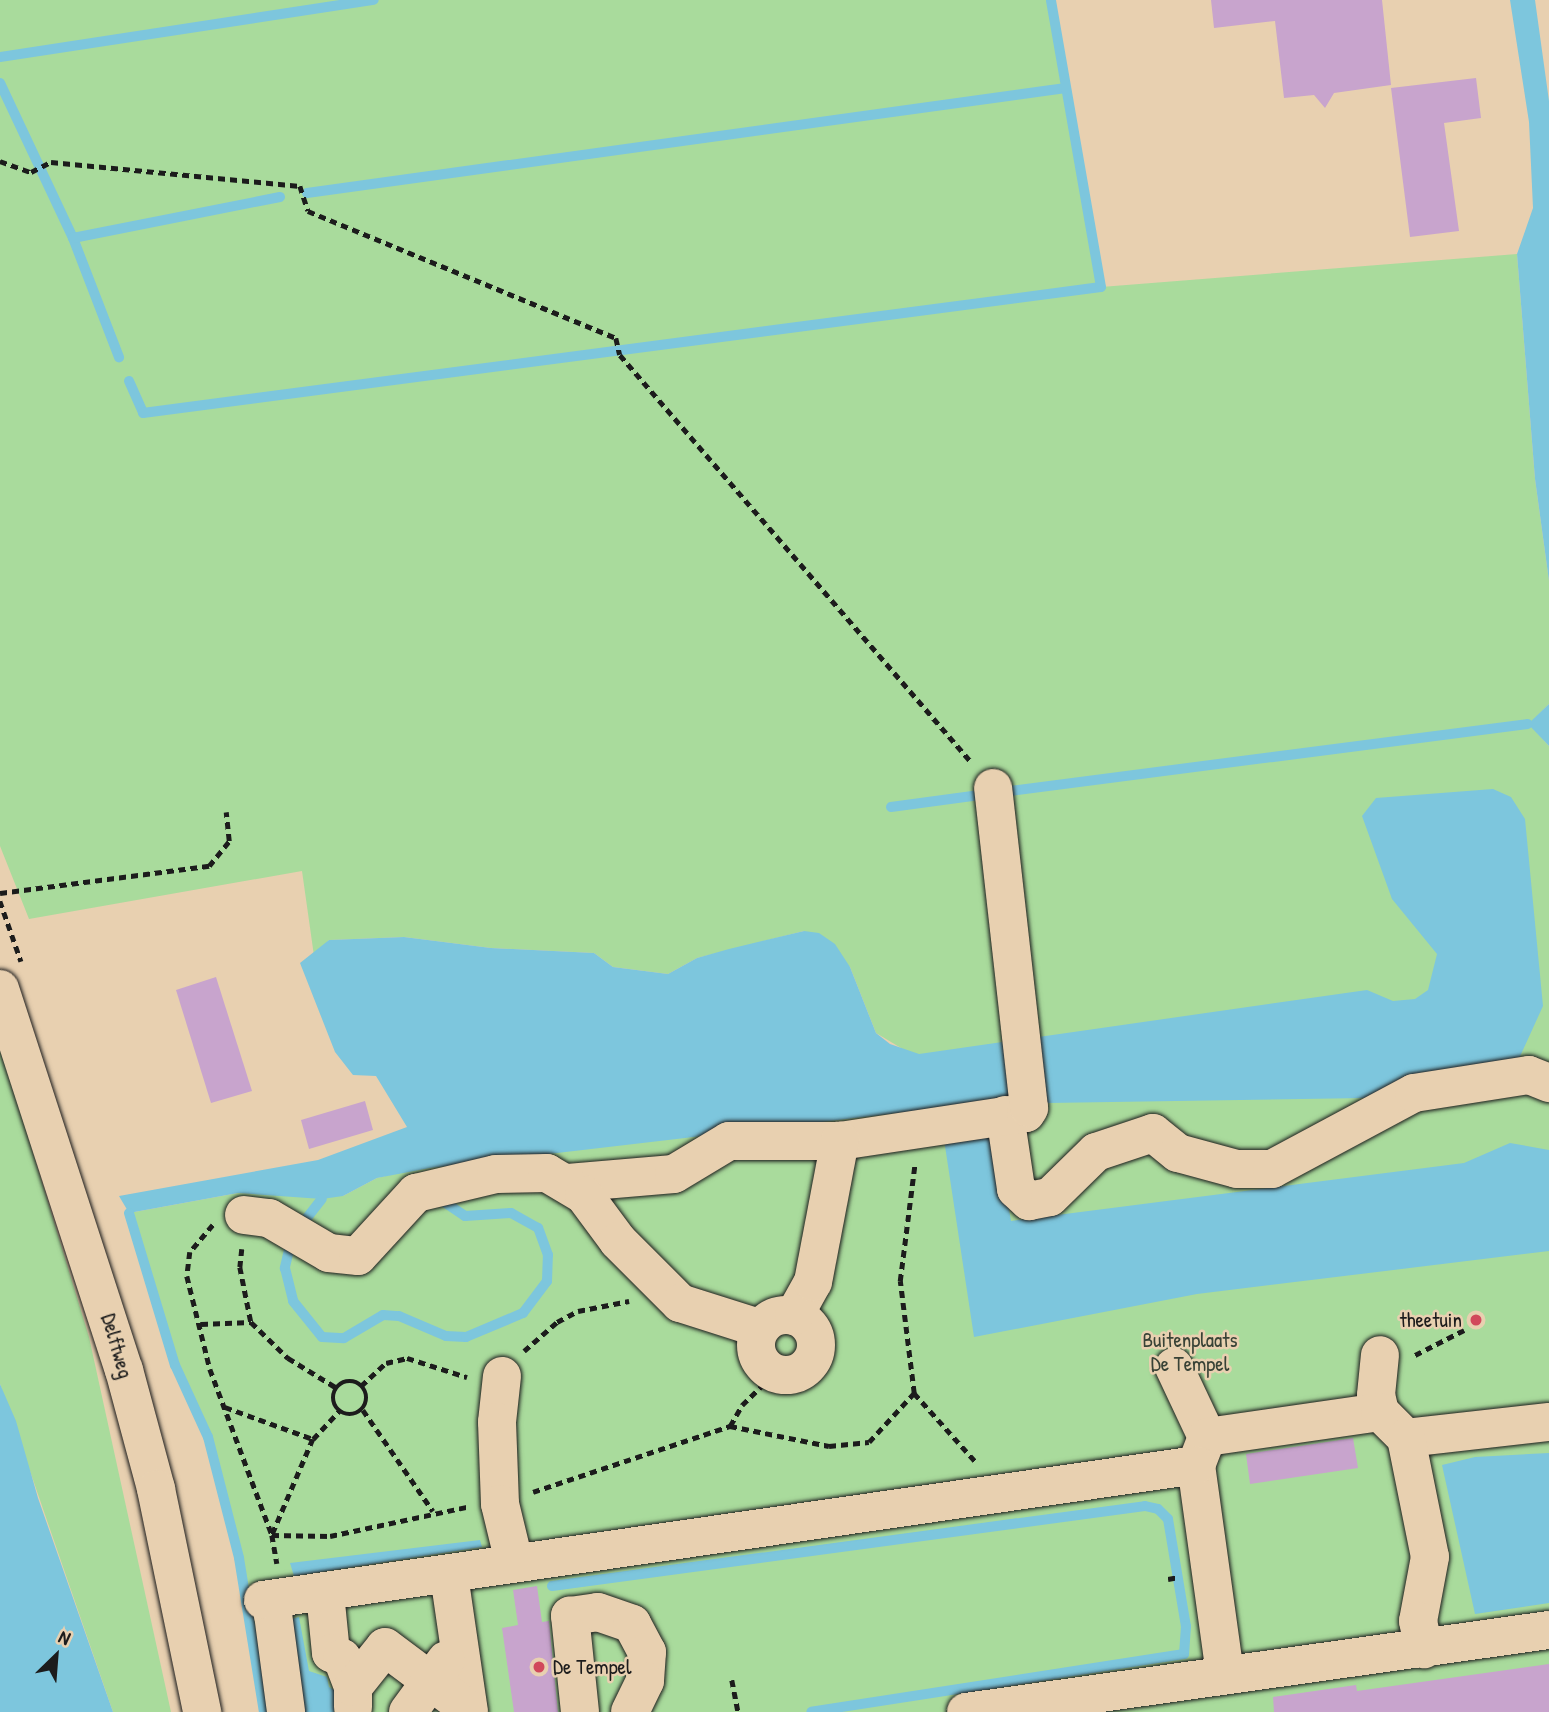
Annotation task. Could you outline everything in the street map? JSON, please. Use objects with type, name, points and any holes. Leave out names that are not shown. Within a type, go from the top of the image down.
[{"type":"street","points":[[993,788],[1009,1113],[1016,1189],[1029,1201],[1050,1196],[1096,1152],[1153,1133],[1178,1153],[1237,1170],[1272,1169],[1414,1093],[1529,1075],[1549,1083]]},
{"type":"street","name":"Delftweg","points":[[0,989],[124,1370],[156,1489],[202,1712]]},
{"type":"street","points":[[568,1183],[674,1174],[729,1141],[840,1141],[1009,1113]]},
{"type":"street","points":[[244,1215],[294,1231],[329,1252],[358,1256],[431,1188],[496,1174],[547,1173],[568,1183],[584,1195],[618,1241],[680,1303],[777,1322],[816,1340],[816,1354],[807,1368],[794,1376],[773,1375],[757,1352],[777,1322],[813,1282],[840,1141]]},
{"type":"street","points":[[1174,1367],[1202,1451],[1224,1675]]},
{"type":"street","points":[[502,1376],[497,1422],[500,1504],[514,1562]]},
{"type":"street","points":[[286,1712],[270,1600],[1002,1491],[1202,1451],[1379,1383],[1406,1438],[1430,1557],[1418,1622],[1424,1648]]},
{"type":"street","points":[[1406,1438],[1549,1422]]},
{"type":"street","points":[[450,1575],[469,1711]]},
{"type":"street","points":[[326,1593],[331,1653],[342,1658],[358,1703]]},
{"type":"street","points":[[580,1712],[570,1616],[598,1612],[632,1623],[648,1652],[645,1681],[629,1712]]},
{"type":"street","points":[[966,1712],[1148,1699],[1224,1675],[1549,1630]]},
{"type":"street","points":[[408,1712],[459,1641]]},
{"type":"street","points":[[358,1703],[385,1647],[469,1711]]},
{"type":"path","points":[[0,161],[31,172],[51,162],[300,186],[308,211],[616,338],[620,355],[993,788]]},
{"type":"path","points":[[0,893],[209,866],[229,841],[226,812]]},
{"type":"path","points":[[930,1127],[900,1281],[914,1393],[1002,1491]]},
{"type":"path","points":[[270,1600],[279,1581],[272,1535],[225,1407],[187,1276],[190,1252],[204,1232],[223,1218],[244,1215],[240,1268],[251,1322],[288,1358],[337,1388]]},
{"type":"path","points":[[201,1324],[251,1322]]},
{"type":"path","points":[[1379,1383],[1403,1361],[1464,1330]]},
{"type":"path","points":[[730,1426],[742,1405],[773,1375]]},
{"type":"path","points":[[363,1410],[349,1415],[340,1411],[333,1397],[337,1388],[346,1382],[362,1385],[367,1395],[363,1410],[433,1511]]},
{"type":"path","points":[[272,1535],[330,1536],[433,1511],[500,1504],[730,1426],[829,1446],[869,1442],[914,1393]]},
{"type":"path","points":[[225,1407],[313,1439]]},
{"type":"path","points":[[272,1535],[313,1439],[340,1411]]},
{"type":"path","points":[[732,1680],[737,1712]]},
{"type":"green space","name":"Buitenplaats De Tempel","points":[[0,0],[1051,0],[1101,287],[1517,254],[1535,479],[1549,581],[1549,704],[1529,724],[1549,746],[1549,1712],[264,1712],[239,1558],[208,1437],[175,1365],[129,1213],[238,1193],[343,1196],[377,1178],[906,1051],[876,1033],[850,967],[804,931],[697,958],[668,974],[613,967],[594,953],[491,948],[404,937],[329,940],[314,956],[302,871],[29,919],[0,846]]},
{"type":"green space","points":[[0,1044],[89,1337],[171,1712],[113,1712],[0,1384]]},
{"type":"water","points":[[1510,0],[1535,0],[1549,101],[1549,581],[1535,479],[1517,254],[1533,208],[1529,122]]},
{"type":"water","points":[[1549,704],[1549,746],[1528,724]]},
{"type":"water","points":[[1493,789],[1511,797],[1525,819],[1543,1006],[1517,1063],[1366,1098],[991,1104],[1011,1221],[1464,1163],[1510,1143],[1549,1150],[1549,1251],[1197,1294],[974,1337],[940,1113],[923,1110],[430,1168],[377,1178],[343,1196],[322,1199],[238,1193],[129,1213],[119,1196],[318,1160],[407,1127],[376,1076],[353,1075],[335,1052],[300,963],[329,940],[404,937],[491,948],[594,953],[613,967],[668,974],[697,958],[729,949],[804,931],[819,933],[835,944],[850,967],[876,1033],[890,1044],[919,1054],[1367,990],[1393,1001],[1415,999],[1428,990],[1437,954],[1392,899],[1362,816],[1376,798]]},
{"type":"water","points":[[0,1384],[16,1421],[38,1498],[113,1712],[0,1712]]},
{"type":"water","points":[[1549,1453],[1549,1603],[1475,1614],[1442,1465],[1475,1457]]},
{"type":"water","points":[[480,1540],[482,1547],[294,1576],[290,1563]]},
{"type":"water","points":[[299,1617],[309,1671],[327,1677],[329,1687],[336,1691],[334,1712],[303,1712],[291,1619]]},
{"type":"building","points":[[1211,0],[1382,0],[1391,85],[1334,93],[1325,108],[1314,95],[1284,98],[1275,21],[1214,28]]},
{"type":"building","points":[[1476,78],[1481,118],[1444,123],[1459,231],[1410,237],[1391,88]]},
{"type":"building","points":[[216,977],[252,1091],[211,1103],[176,990]]},
{"type":"building","points":[[365,1101],[373,1130],[309,1149],[301,1120]]},
{"type":"building","points":[[1353,1438],[1358,1468],[1250,1484],[1246,1454]]},
{"type":"building","name":"De Tempel","points":[[537,1586],[542,1622],[549,1621],[558,1712],[514,1712],[502,1628],[518,1625],[513,1590]]},
{"type":"building","points":[[1549,1664],[1549,1712],[1274,1712],[1273,1697],[1356,1685],[1357,1691]]},
{"type":"waterway","points":[[0,57],[374,0]]},
{"type":"waterway","points":[[129,381],[143,413],[1101,287],[1051,0]]},
{"type":"waterway","points":[[0,83],[73,238],[119,357]]},
{"type":"waterway","points":[[307,193],[1066,88]]},
{"type":"waterway","points":[[73,238],[280,197]]},
{"type":"waterway","points":[[1002,792],[1528,724]]},
{"type":"waterway","points":[[891,807],[987,794]]},
{"type":"waterway","points":[[291,1241],[285,1268],[293,1301],[322,1337],[344,1338],[383,1315],[399,1316],[446,1336],[466,1337],[523,1313],[547,1281],[548,1255],[538,1228],[511,1213],[465,1216],[438,1198]]},
{"type":"waterway","points":[[299,1228],[322,1199]]},
{"type":"waterway","points":[[129,1213],[175,1365],[208,1437],[239,1558],[264,1712]]},
{"type":"waterway","points":[[552,1586],[1145,1506],[1158,1509],[1168,1519],[1186,1626],[1184,1654],[811,1712]]},
{"type":"place","name":"theetuin","points":[[1476,1320]]},
{"type":"place","name":"De Tempel","points":[[539,1667]]}]
